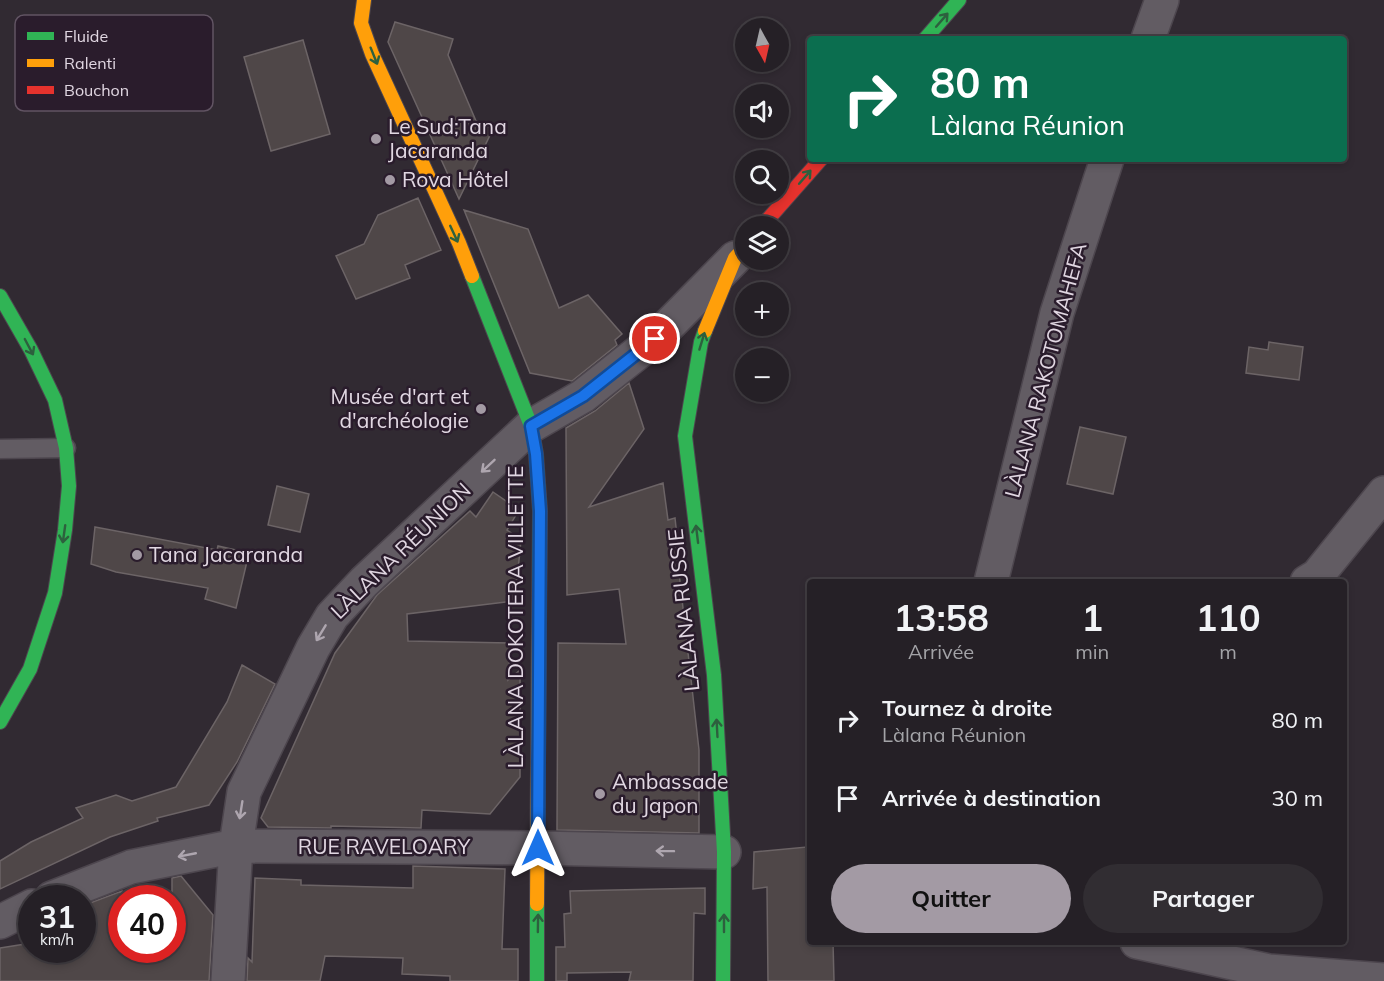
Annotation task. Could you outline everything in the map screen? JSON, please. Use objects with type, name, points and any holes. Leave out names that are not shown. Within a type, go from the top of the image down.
[{"type":"street","name":"LÀLANA DOKOTERA VILLETTE","points":[[364,0],[361,23],[372,54],[459,243],[531,426],[536,454],[540,511],[537,981]]},
{"type":"street","points":[[928,36],[959,0]]},
{"type":"street","points":[[1149,36],[1162,0]]},
{"type":"street","points":[[771,216],[818,162]]},
{"type":"street","name":"LÀLANA RAKOTOMAHEFA","points":[[992,579],[1057,313],[1106,162]]},
{"type":"street","name":"LÀLANA RÉUNION","points":[[228,981],[236,846],[244,792],[313,648],[332,616],[364,582],[531,426],[583,396],[655,339],[735,257]]},
{"type":"street","name":"LÀLANA RUSSIE","points":[[723,981],[724,852],[714,675],[685,436],[701,342],[735,264]]},
{"type":"street","points":[[0,296],[31,350],[55,400],[66,448],[69,486],[55,593],[30,669],[0,722]]},
{"type":"street","points":[[1312,579],[1317,576],[1384,493]]},
{"type":"street","name":"RUE RAVELOARY","points":[[85,885],[130,867],[236,846],[724,852]]},
{"type":"street","points":[[0,922],[18,913]]},
{"type":"street","points":[[1151,945],[1269,970],[1384,980]]},
{"type":"lane","points":[[0,449],[66,448]]},
{"type":"building","points":[[395,22],[453,39],[448,55],[476,121],[493,129],[459,199],[388,42]]},
{"type":"building","points":[[303,40],[330,134],[271,151],[244,57]]},
{"type":"building","points":[[418,198],[441,250],[405,265],[410,278],[356,299],[336,256],[364,244],[378,215]]},
{"type":"building","points":[[464,210],[528,229],[559,308],[588,295],[622,334],[615,340],[617,345],[572,381],[530,373]]},
{"type":"building","points":[[1269,342],[1303,347],[1299,380],[1246,373],[1249,347],[1268,350]]},
{"type":"building","points":[[629,383],[644,429],[589,507],[663,483],[668,520],[675,518],[679,555],[677,555],[699,750],[699,833],[557,830],[558,643],[626,644],[619,589],[567,595],[566,428],[595,411]]},
{"type":"building","points":[[1080,427],[1126,437],[1113,494],[1067,484]]},
{"type":"building","points":[[277,486],[309,494],[300,532],[268,525]]},
{"type":"building","points":[[493,492],[519,510],[507,530],[521,540],[515,601],[407,614],[408,641],[511,643],[508,680],[520,670],[520,777],[490,814],[422,810],[421,828],[268,827],[261,818],[335,653],[377,595],[470,511],[476,517]]},
{"type":"building","points":[[95,527],[217,550],[218,546],[249,553],[236,608],[205,599],[208,588],[116,572],[91,564]]},
{"type":"building","points":[[242,665],[275,684],[237,762],[209,805],[157,818],[158,821],[110,837],[0,889],[0,861],[31,842],[83,818],[76,808],[116,795],[132,801],[176,787],[227,702]]},
{"type":"building","points":[[807,847],[807,945],[833,945],[834,981],[768,981],[767,887],[753,889],[754,852]]},
{"type":"building","points":[[413,866],[505,869],[502,949],[518,949],[518,981],[450,981],[450,976],[402,974],[403,958],[325,956],[320,981],[247,981],[248,958],[252,962],[255,878],[301,880],[301,885],[413,888]]},
{"type":"building","points":[[181,876],[213,915],[209,981],[0,981],[0,948],[18,945],[18,963],[96,963],[96,901],[108,896],[108,963],[186,963],[186,885],[172,885],[172,878]]},
{"type":"building","points":[[705,888],[705,914],[694,913],[693,981],[629,981],[631,972],[567,973],[567,981],[556,981],[556,947],[565,947],[564,914],[571,913],[570,891]]},
{"type":"traffic: fast","points":[[928,36],[959,0]]},
{"type":"traffic: fast","points":[[472,276],[531,426],[536,454],[540,511],[539,625]]},
{"type":"traffic: fast","points":[[0,296],[31,350],[55,400],[66,448],[69,486],[55,593],[30,669],[0,722]]},
{"type":"traffic: fast","points":[[705,331],[701,342],[685,436],[714,675],[724,852],[723,981]]},
{"type":"traffic: fast","points":[[537,904],[537,981]]},
{"type":"traffic: slow","points":[[364,0],[361,23],[372,54],[472,276]]},
{"type":"traffic: slow","points":[[705,331],[735,258]]},
{"type":"traffic: slow","points":[[537,904],[539,625]]},
{"type":"traffic: jam","points":[[771,216],[818,162]]},
{"type":"place","name":"Le Sud;Tana Jacaranda","points":[[376,139]]},
{"type":"place","name":"Rova Hôtel","points":[[390,180]]},
{"type":"place","name":"Musée d'art et d'archéologie","points":[[481,409]]},
{"type":"place","name":"Tana Jacaranda","points":[[137,555]]},
{"type":"place","name":"Ambassade du Japon","points":[[600,794]]},
{"type":"route","points":[[538,848],[540,511],[536,454],[531,426],[583,396],[655,339]]}]
